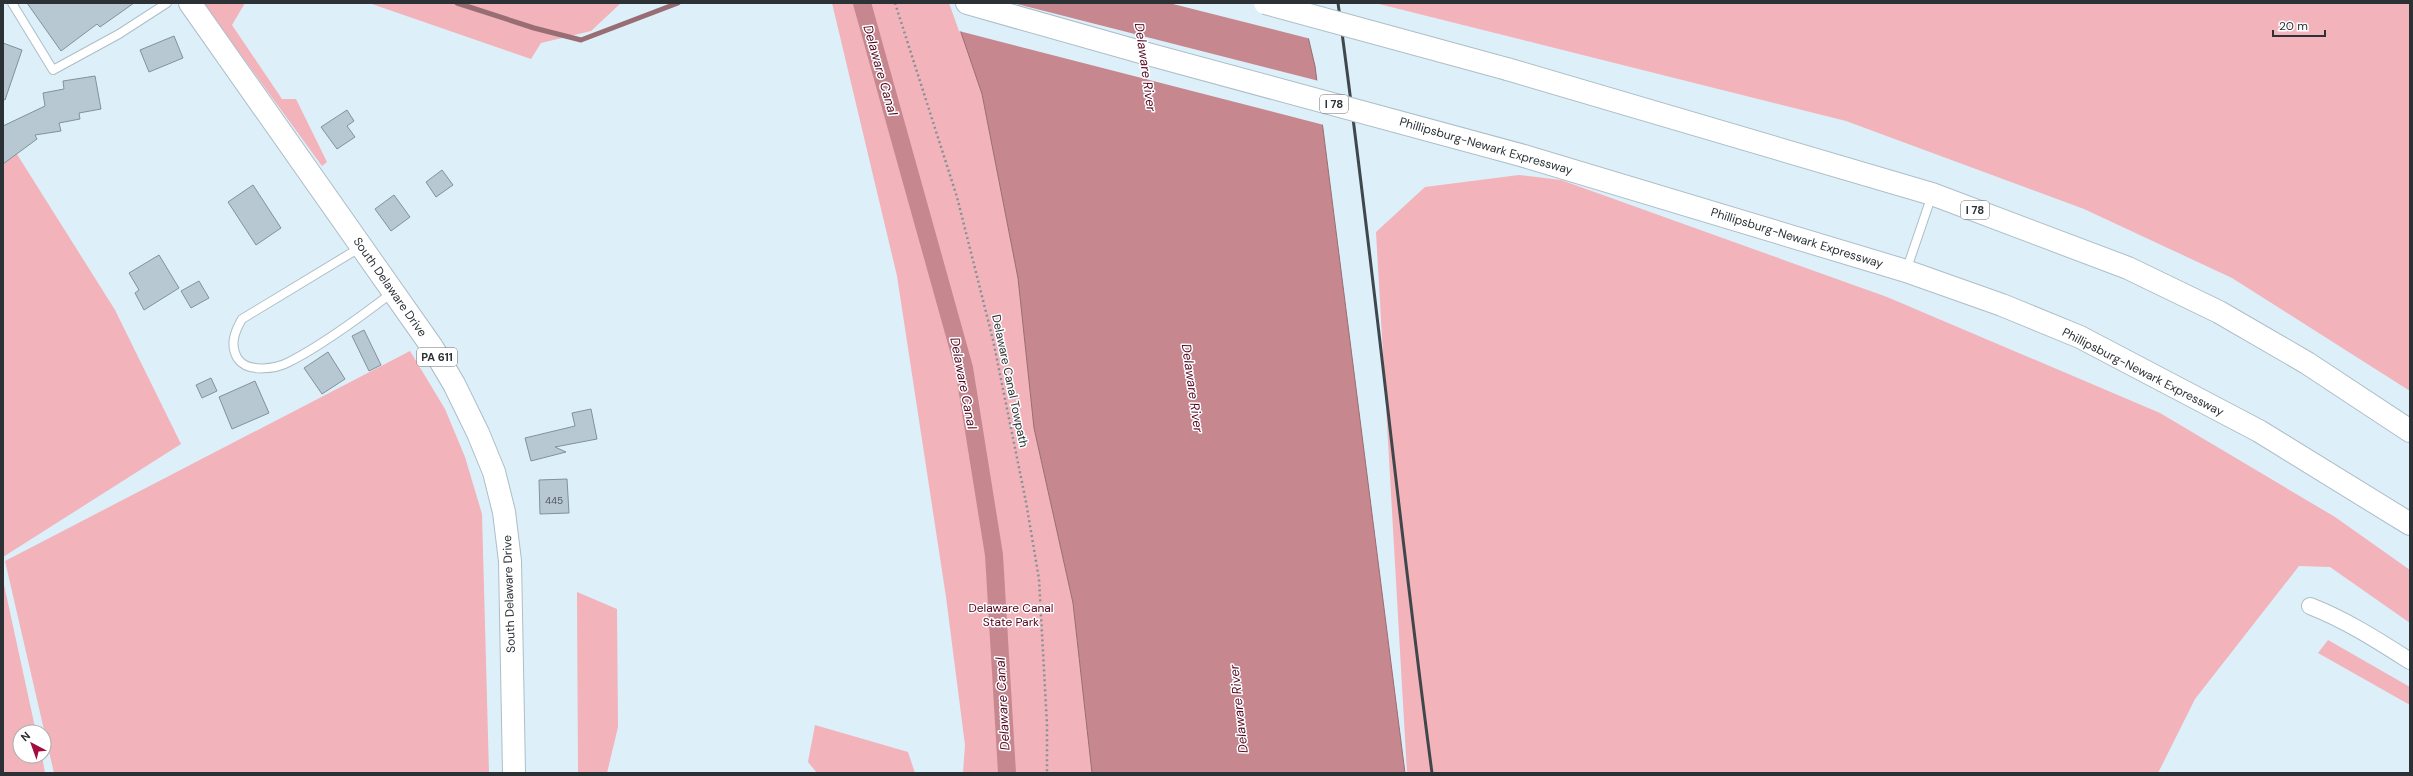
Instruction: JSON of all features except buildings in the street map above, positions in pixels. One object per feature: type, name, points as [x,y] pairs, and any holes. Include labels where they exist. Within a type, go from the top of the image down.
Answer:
[{"type":"highway","name":"South Delaware Drive","points":[[190,3],[432,347],[466,407],[487,454],[501,498],[510,561],[514,773]]},
{"type":"highway","name":"Phillipsburg-Newark Expressway","points":[[967,3],[1144,53],[1524,156],[1906,271],[2002,305],[2080,338],[2259,431],[2410,524]]},
{"type":"highway","name":"I 78","points":[[1264,3],[1507,69],[1932,194],[2128,268],[2219,312],[2307,363],[2410,431]]},
{"type":"street","points":[[2310,606],[2335,616],[2362,630],[2410,661]]},
{"type":"lane","points":[[12,3],[53,70],[119,34],[167,3]]},
{"type":"lane","points":[[1906,271],[1932,194]]},
{"type":"lane","points":[[362,246],[242,318],[235,332],[234,348],[239,360],[252,368],[270,368],[288,363],[368,312],[394,291]]},
{"type":"path","name":"Delaware Canal Towpath","points":[[895,3],[956,197],[993,340],[1025,494],[1039,579],[1047,725],[1047,773]]},
{"type":"green space","points":[[203,3],[245,3],[232,25],[282,99],[296,99],[327,162],[322,166]]},
{"type":"green space","points":[[369,3],[621,3],[591,31],[541,43],[531,59]]},
{"type":"green space","name":"Delaware Canal State Park","points":[[832,3],[951,3],[982,94],[1018,278],[1034,428],[1073,603],[1092,773],[963,773],[965,745],[946,597],[897,276]]},
{"type":"green space","points":[[1375,3],[2410,3],[2410,391],[2232,278],[2084,209],[1846,121]]},
{"type":"green space","points":[[3,132],[115,310],[181,444],[3,557]]},
{"type":"green space","points":[[1519,175],[1561,180],[1887,297],[2160,413],[2335,517],[2410,570],[2410,623],[2330,567],[2299,566],[2195,699],[2158,773],[1407,773],[1376,232],[1425,187]]},
{"type":"green space","points":[[410,351],[445,409],[465,457],[482,514],[489,773],[54,773],[52,764],[52,724],[43,724],[5,561]]},
{"type":"green space","points":[[3,580],[34,724],[12,724],[12,764],[43,764],[45,773],[3,773]]},
{"type":"green space","points":[[577,592],[617,609],[618,727],[607,773],[578,773]]},
{"type":"green space","points":[[2328,640],[2410,687],[2410,705],[2318,653]]},
{"type":"green space","points":[[815,725],[908,752],[915,773],[817,773],[808,762]]},
{"type":"water","name":"Delaware River","points":[[951,3],[1300,3],[1315,66],[1405,773],[1092,773],[1073,603],[1034,428],[1018,278],[982,94]]},
{"type":"pier","points":[[949,3],[1013,3],[1319,81],[1324,125],[959,31]]},
{"type":"pier","points":[[1169,3],[1302,3],[1311,39]]},
{"type":"waterway","points":[[457,3],[534,28],[581,40],[678,3]]},
{"type":"waterway","name":"Delaware Canal","points":[[862,3],[964,368],[994,555],[1007,773]]},
{"type":"railway","points":[[1338,3],[1363,195],[1432,773]]}]
